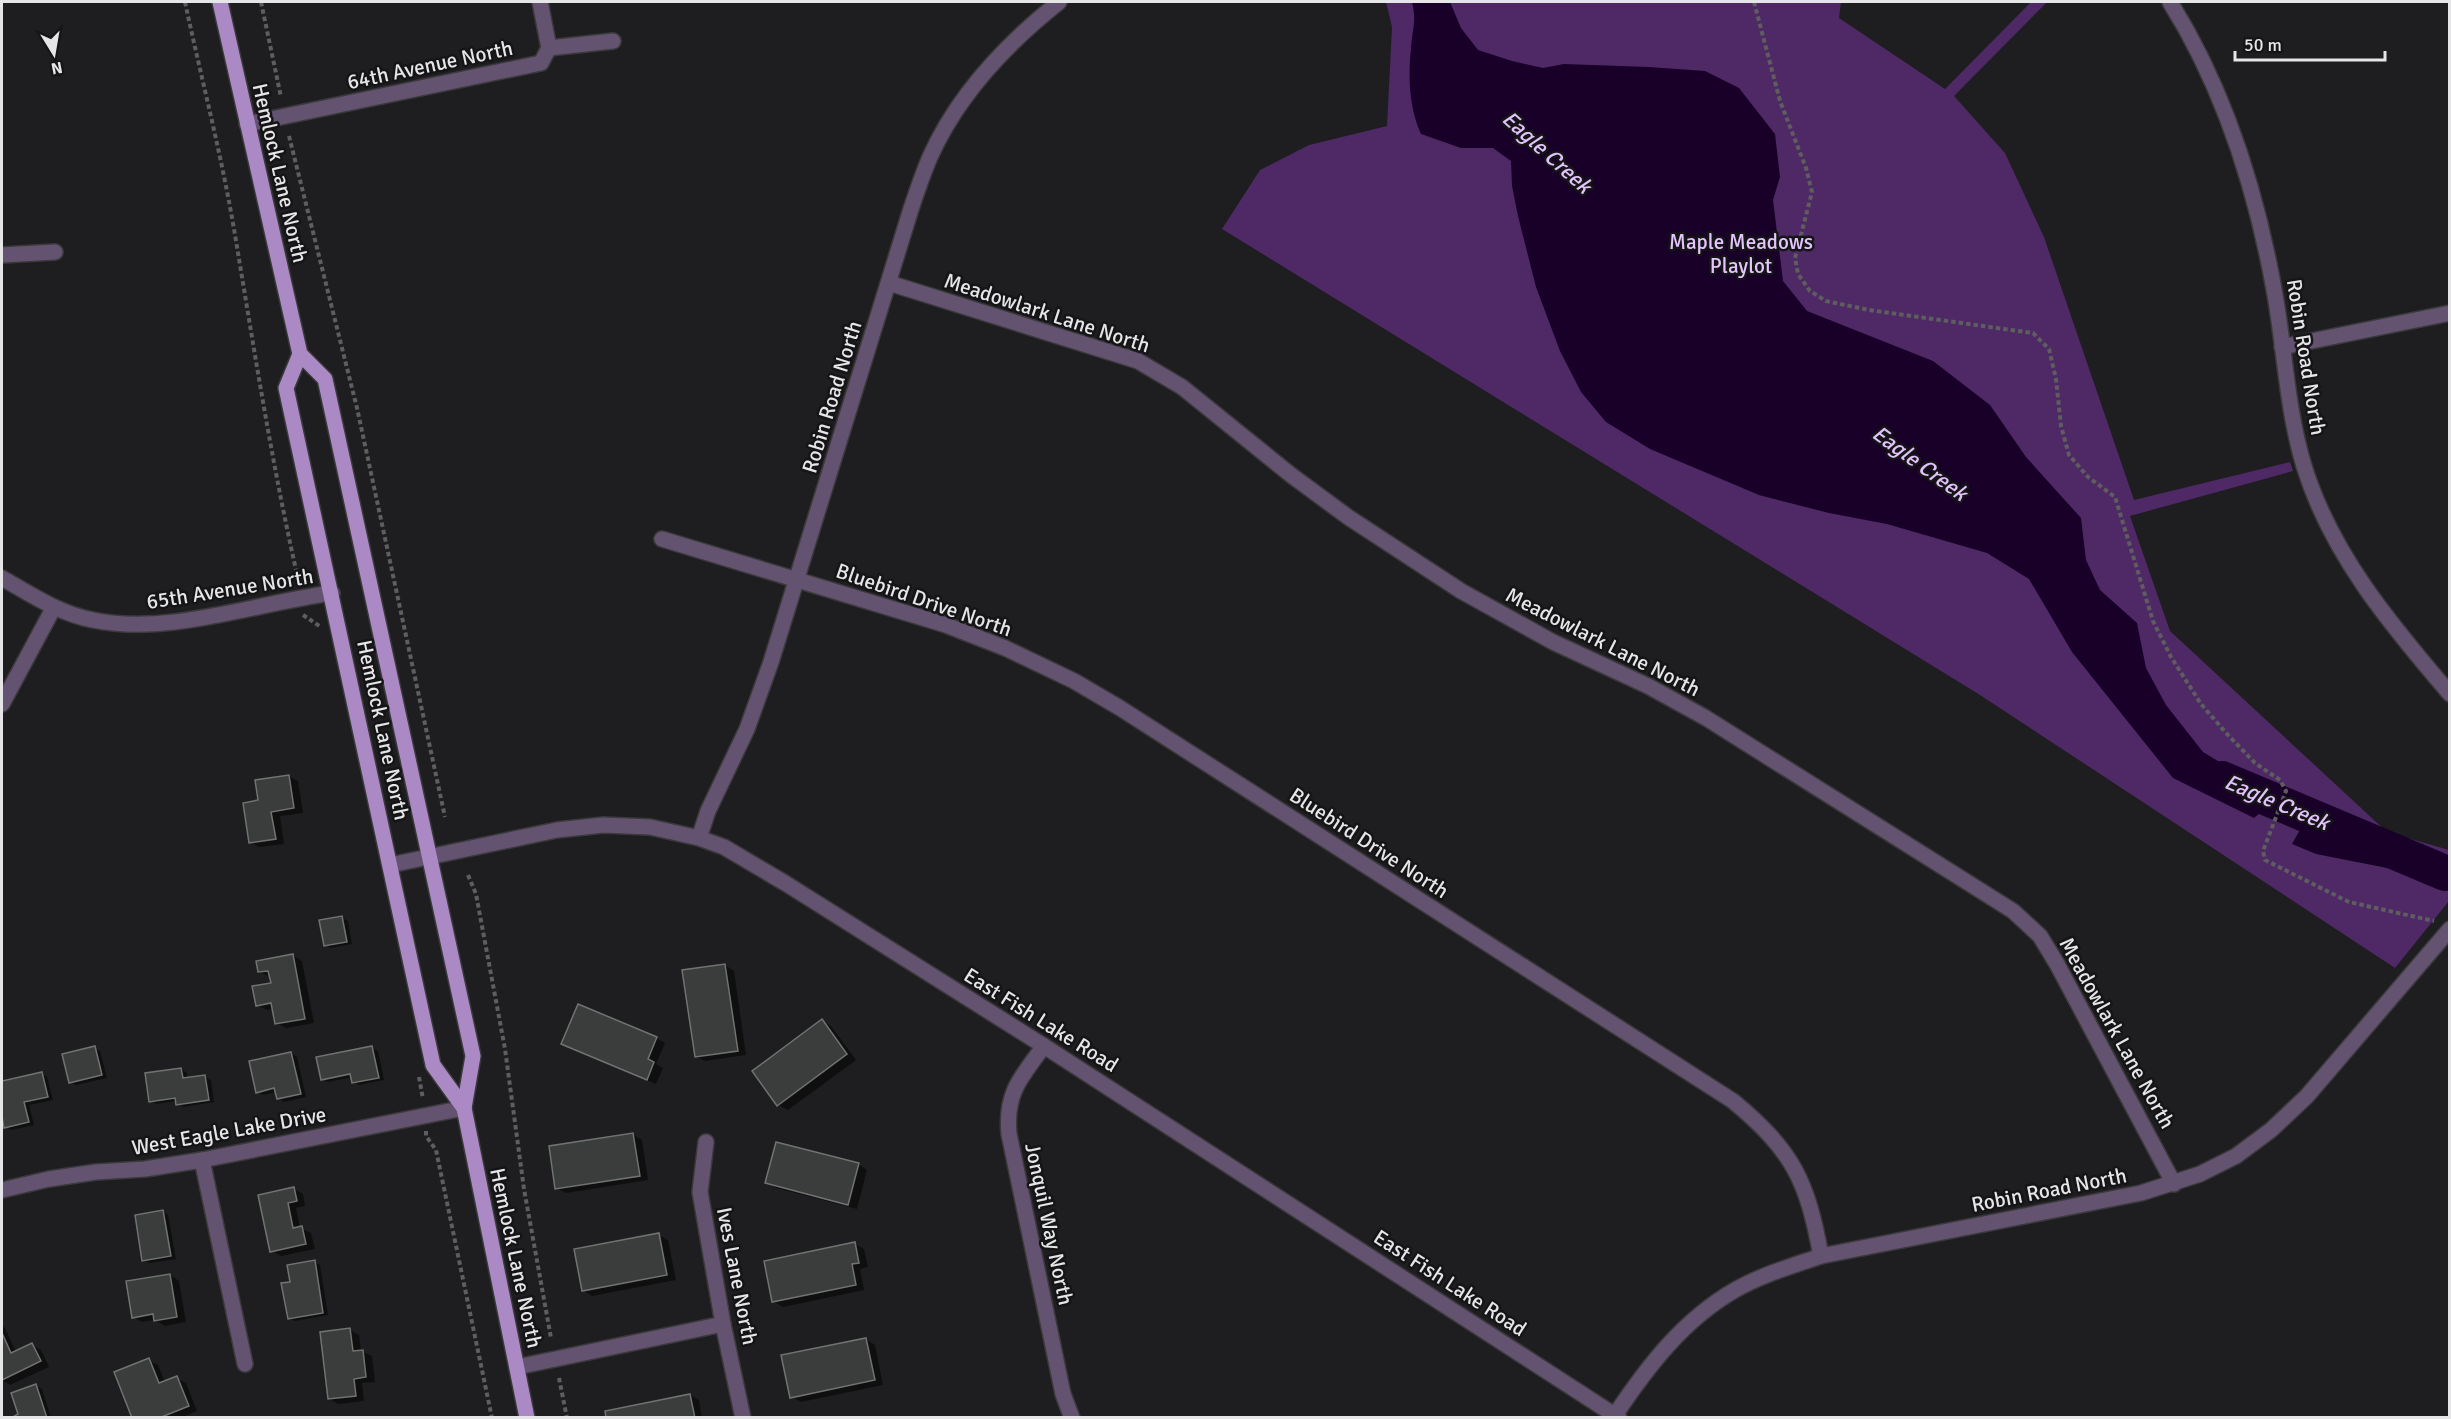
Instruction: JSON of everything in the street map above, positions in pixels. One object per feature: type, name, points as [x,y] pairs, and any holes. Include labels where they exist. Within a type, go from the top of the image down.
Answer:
[{"type":"main road","name":"Hemlock Lane North","points":[[220,2],[300,354],[325,379],[431,857],[473,1056],[464,1108],[528,1418]]},
{"type":"main road","name":"Hemlock Lane North","points":[[300,354],[286,388],[433,1065],[464,1108]]},
{"type":"street","points":[[540,2],[549,48],[613,41]]},
{"type":"street","name":"Robin Road North","points":[[699,838],[708,811],[747,729],[798,580],[911,209],[931,156],[958,106],[991,64],[1029,25],[1059,2]]},
{"type":"street","name":"Robin Road North","points":[[2170,2],[2196,45],[2237,144],[2264,240],[2294,423],[2304,466],[2328,526],[2359,582],[2398,634],[2450,694]]},
{"type":"street","name":"64th Avenue North","points":[[247,124],[541,63],[549,48]]},
{"type":"street","points":[[2,255],[55,252]]},
{"type":"street","name":"Meadowlark Lane North","points":[[889,283],[1138,362],[1182,387],[1291,475],[1348,517],[1461,591],[1553,642],[1648,686],[1706,717],[2013,911],[2040,936],[2057,964],[2174,1184]]},
{"type":"street","points":[[2282,347],[2450,313]]},
{"type":"street","name":"Bluebird Drive North","points":[[662,539],[946,625],[1005,648],[1074,681],[1120,708],[1733,1101],[1776,1140],[1797,1172],[1815,1226],[1821,1257]]},
{"type":"street","name":"65th Avenue North","points":[[2,578],[54,607],[91,620],[131,626],[175,622],[332,593]]},
{"type":"street","points":[[2,704],[54,607]]},
{"type":"street","name":"East Fish Lake Road","points":[[390,865],[557,830],[603,825],[650,827],[699,838],[724,847],[1044,1046],[1617,1416]]},
{"type":"street","name":"Robin Road North","points":[[1617,1416],[1641,1377],[1695,1317],[1736,1290],[1777,1272],[1821,1257],[2141,1193],[2200,1174],[2235,1156],[2271,1130],[2307,1096],[2445,926]]},
{"type":"street","name":"Jonquil Way North","points":[[1044,1046],[1016,1085],[1010,1100],[1008,1118],[1063,1394],[1072,1418]]},
{"type":"street","name":"West Eagle Lake Drive","points":[[2,1190],[72,1175],[146,1169],[202,1160],[464,1108]]},
{"type":"street","name":"Ives Lane North","points":[[706,1142],[699,1192],[743,1418]]},
{"type":"street","points":[[202,1160],[245,1364]]},
{"type":"street","points":[[517,1367],[723,1324]]},
{"type":"path","points":[[261,2],[281,97]]},
{"type":"path","points":[[1754,2],[1779,101],[1806,168],[1812,192],[1795,258],[1798,274],[1810,291],[1826,301],[1869,310],[2033,333],[2049,349],[2061,426],[2069,455],[2088,477],[2115,497],[2153,621],[2171,657],[2201,704],[2255,763],[2280,780],[2286,791],[2264,851],[2265,860],[2349,902],[2445,926]]},
{"type":"path","points":[[289,136],[357,408],[445,818]]},
{"type":"path","points":[[468,875],[476,894],[505,1049],[524,1189],[551,1338]]},
{"type":"path","points":[[559,1378],[567,1418]]},
{"type":"green space","name":"Maple Meadows Playlot","points":[[1386,2],[1841,2],[1839,18],[1945,89],[2031,2],[2047,2],[1954,96],[2005,153],[2044,237],[2134,500],[2290,462],[2293,471],[2130,516],[2170,631],[2387,832],[2449,850],[2449,901],[2395,968],[1980,695],[1222,229],[1260,170],[1309,145],[1387,126],[1392,27]]},
{"type":"water","points":[[1412,2],[1450,2],[1461,28],[1478,50],[1512,61],[1543,68],[1564,64],[1705,71],[1739,88],[1775,134],[1780,177],[1773,200],[1783,281],[1807,311],[1933,361],[1990,405],[2026,457],[2081,518],[2086,560],[2100,590],[2137,623],[2146,668],[2166,705],[2203,752],[2268,791],[2261,812],[2254,818],[2173,778],[2072,652],[2029,579],[1987,553],[1887,524],[1829,513],[1759,495],[1650,449],[1606,422],[1581,392],[1560,351],[1536,287],[1512,186],[1511,161],[1493,148],[1461,148],[1421,134],[1410,92],[1414,21]]},
{"type":"water","points":[[2312,808],[2364,824],[2397,848],[2446,863],[2445,873],[2438,878],[2316,854],[2292,844]]},
{"type":"building","points":[[289,775],[294,808],[271,812],[276,839],[249,843],[243,803],[258,800],[255,780]]},
{"type":"building","points":[[342,916],[347,942],[324,946],[319,920]]},
{"type":"building","points":[[293,954],[305,1019],[275,1024],[271,1003],[256,1006],[252,986],[271,983],[268,971],[258,972],[256,961]]},
{"type":"building","points":[[725,964],[738,1051],[695,1057],[682,970]]},
{"type":"building","points":[[578,1004],[657,1037],[648,1059],[654,1062],[647,1080],[561,1044]]},
{"type":"building","points":[[822,1019],[847,1054],[777,1106],[752,1071]]},
{"type":"building","points":[[95,1046],[102,1075],[69,1083],[62,1054]]},
{"type":"building","points":[[372,1046],[379,1078],[352,1083],[350,1074],[321,1080],[316,1057]]},
{"type":"building","points":[[291,1052],[301,1094],[277,1099],[274,1088],[256,1093],[249,1061]]},
{"type":"building","points":[[181,1068],[183,1078],[205,1075],[209,1100],[176,1105],[175,1098],[149,1102],[145,1073]]},
{"type":"building","points":[[42,1072],[48,1097],[24,1102],[29,1122],[4,1128],[2,1081]]},
{"type":"building","points":[[633,1133],[640,1176],[555,1189],[549,1146]]},
{"type":"building","points":[[776,1142],[859,1163],[848,1205],[765,1183]]},
{"type":"building","points":[[294,1187],[297,1201],[288,1203],[293,1228],[302,1226],[306,1244],[270,1252],[258,1195]]},
{"type":"building","points":[[163,1210],[171,1256],[142,1261],[135,1215]]},
{"type":"building","points":[[659,1233],[667,1275],[582,1291],[574,1249]]},
{"type":"building","points":[[855,1242],[859,1263],[852,1264],[856,1285],[772,1302],[764,1261]]},
{"type":"building","points":[[315,1260],[323,1313],[288,1319],[281,1283],[290,1282],[287,1265]]},
{"type":"building","points":[[170,1274],[177,1317],[154,1321],[153,1314],[132,1318],[126,1281]]},
{"type":"building","points":[[350,1328],[353,1351],[363,1350],[366,1377],[354,1379],[356,1396],[328,1399],[320,1332]]},
{"type":"building","points":[[2,1333],[11,1353],[32,1343],[41,1361],[2,1380]]},
{"type":"building","points":[[866,1338],[875,1380],[790,1398],[781,1355]]},
{"type":"building","points":[[149,1358],[159,1383],[177,1376],[189,1406],[159,1418],[132,1418],[114,1372]]},
{"type":"building","points":[[36,1384],[47,1418],[11,1418],[18,1414],[11,1393]]},
{"type":"building","points":[[690,1394],[695,1418],[606,1418],[605,1411]]},
{"type":"waterway","name":"Eagle Creek","points":[[2222,779],[2445,873]]}]
